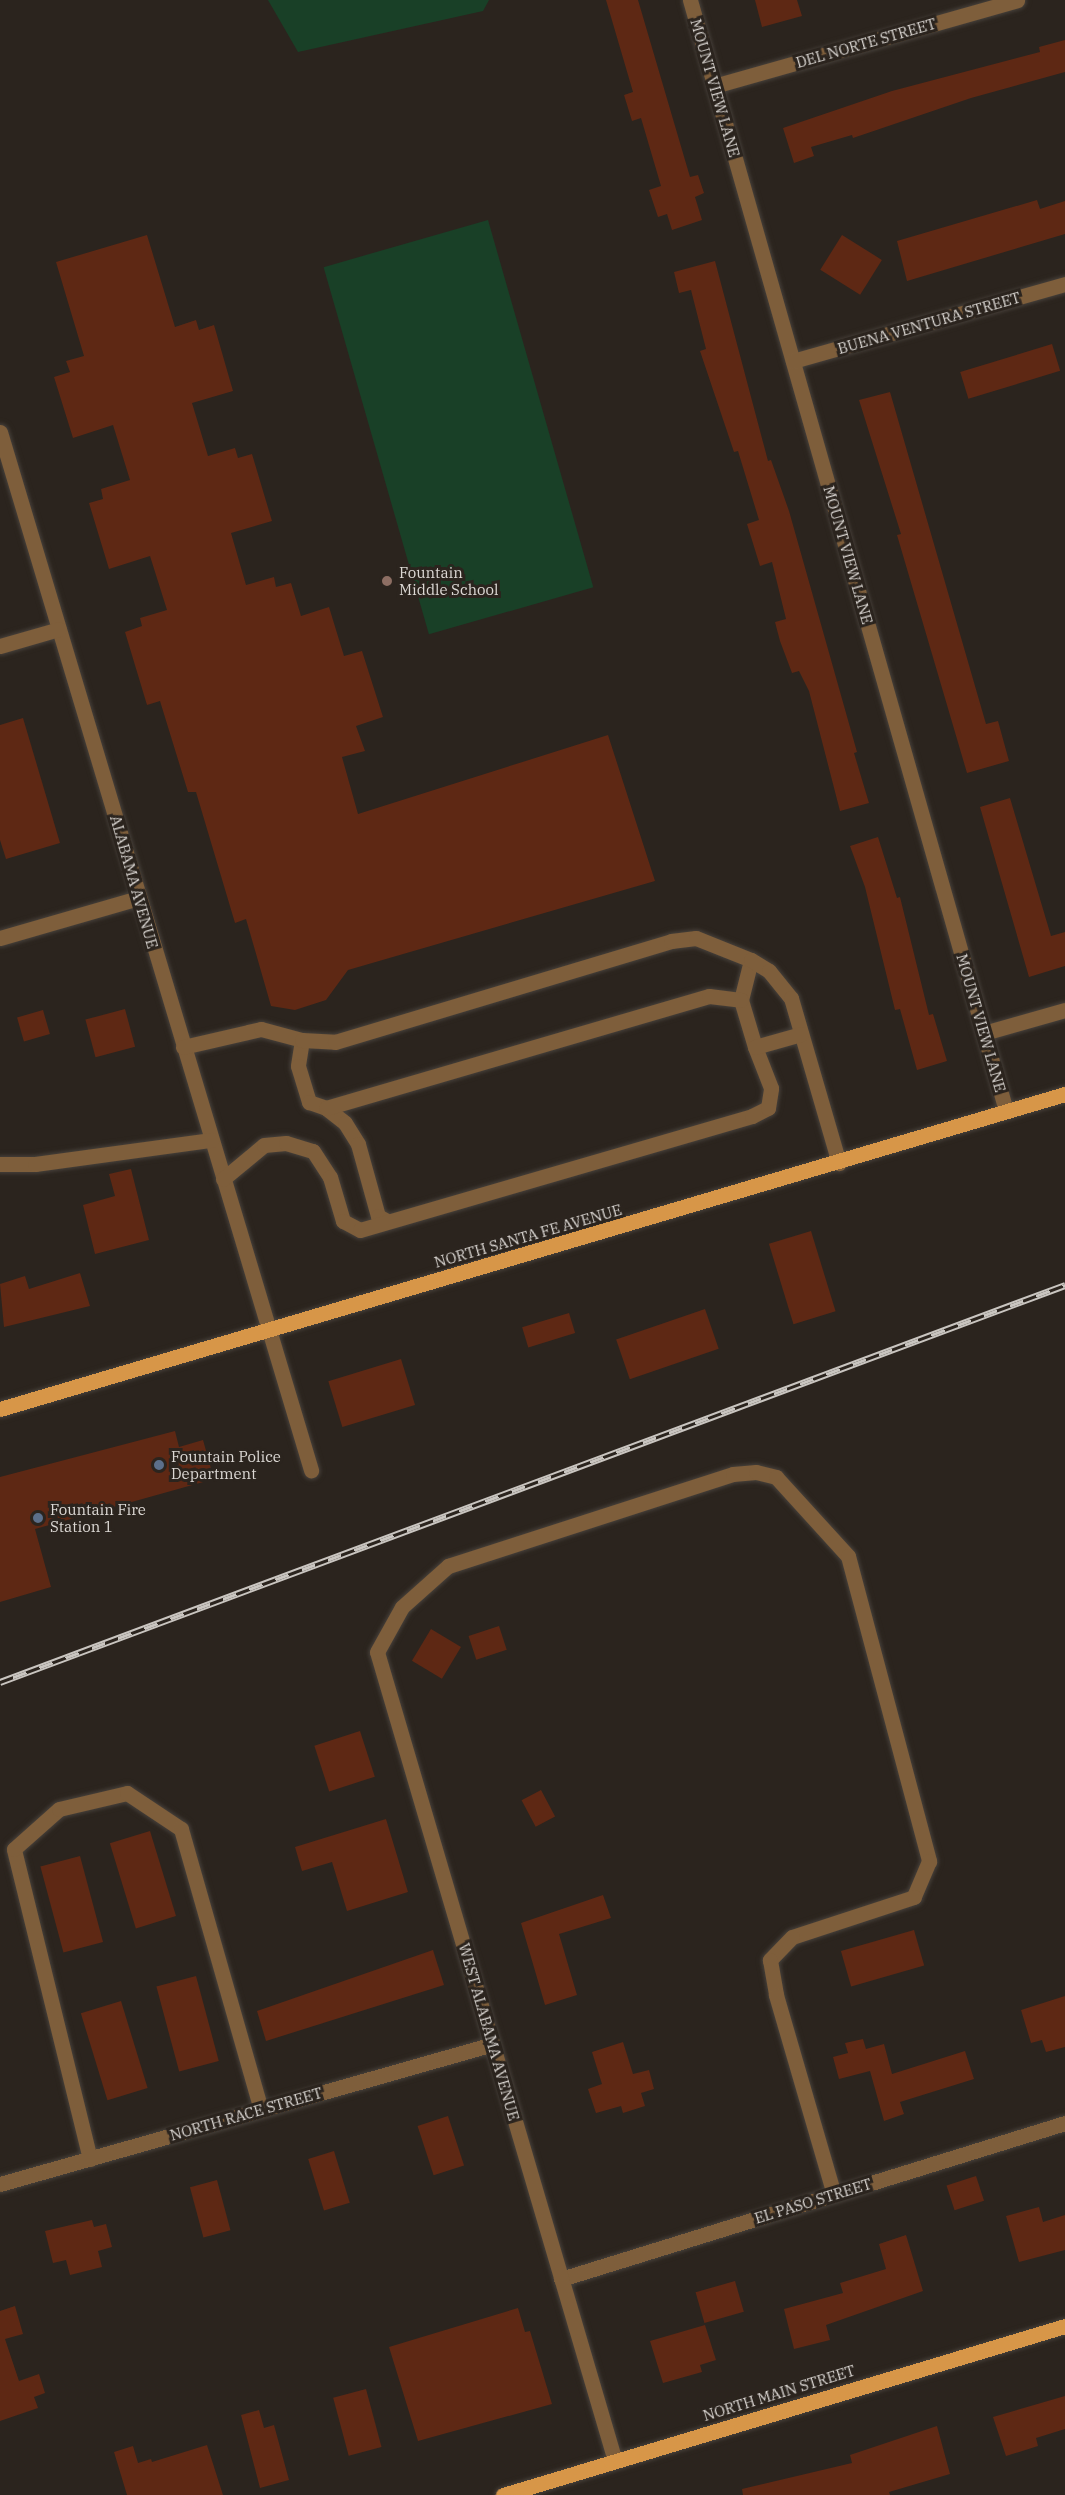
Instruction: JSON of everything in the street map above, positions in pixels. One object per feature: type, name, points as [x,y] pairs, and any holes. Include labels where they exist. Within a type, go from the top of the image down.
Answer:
[{"type":"main road","name":"NORTH SANTA FE AVENUE","points":[[0,1409],[840,1163],[1065,1094]]},
{"type":"main road","name":"NORTH MAIN STREET","points":[[503,2495],[1065,2326]]},
{"type":"street","name":"MOUNT VIEW LANE","points":[[690,0],[1006,1111]]},
{"type":"street","name":"DEL NORTE STREET","points":[[714,86],[1017,0]]},
{"type":"street","name":"BUENA VENTURA STREET","points":[[793,362],[1065,284]]},
{"type":"street","name":"ALABAMA AVENUE","points":[[2,442],[311,1470]]},
{"type":"street","points":[[0,646],[59,629]]},
{"type":"street","points":[[0,938],[139,898]]},
{"type":"street","points":[[183,1047],[261,1029],[302,1040],[335,1042],[671,941],[696,938],[751,960],[769,972],[791,998],[840,1163]]},
{"type":"street","points":[[223,1179],[264,1146],[286,1143],[313,1151],[330,1177],[343,1221],[360,1230],[752,1116],[768,1108],[771,1088],[755,1047],[741,1000],[751,960]]},
{"type":"street","points":[[326,1107],[709,996],[741,1000]]},
{"type":"street","points":[[984,1032],[1065,1010]]},
{"type":"street","points":[[755,1047],[801,1034]]},
{"type":"street","points":[[302,1040],[297,1066],[309,1102],[326,1107],[345,1123],[358,1144],[378,1216],[387,1221]]},
{"type":"street","points":[[0,1164],[35,1164],[211,1140]]},
{"type":"street","name":"WEST ALABAMA AVENUE","points":[[615,2462],[377,1652],[402,1607],[448,1566],[733,1474],[756,1472],[776,1477],[848,1556],[929,1861],[914,1897],[792,1937],[770,1960],[776,1995],[834,2194]]},
{"type":"street","points":[[90,2159],[14,1849],[59,1809],[127,1793],[181,1829],[261,2110]]},
{"type":"street","name":"NORTH RACE STREET","points":[[0,2184],[493,2043]]},
{"type":"street","name":"EL PASO STREET","points":[[561,2279],[1065,2123]]},
{"type":"green space","points":[[268,0],[489,0],[483,11],[298,52]]},
{"type":"green space","points":[[488,220],[593,587],[429,634],[324,267]]},
{"type":"building","points":[[606,0],[638,0],[690,177],[698,175],[704,193],[695,197],[702,220],[672,230],[667,214],[658,217],[649,190],[661,186],[641,118],[632,121],[624,95],[633,92]]},
{"type":"building","points":[[755,0],[797,0],[802,16],[762,27]]},
{"type":"building","points":[[1065,40],[1065,72],[971,98],[853,138],[852,135],[811,147],[814,156],[794,163],[783,128],[892,91],[1040,52],[1039,47]]},
{"type":"building","points":[[1037,200],[1040,209],[1065,201],[1065,234],[907,281],[897,241]]},
{"type":"building","points":[[147,235],[175,327],[196,320],[199,330],[214,325],[233,391],[192,403],[208,456],[235,448],[238,458],[252,454],[272,521],[231,533],[246,585],[274,577],[276,587],[291,583],[301,616],[329,607],[344,656],[362,651],[383,717],[356,726],[365,751],[342,757],[358,814],[608,735],[655,881],[348,970],[326,1000],[295,1010],[271,1006],[246,919],[235,923],[196,792],[188,792],[160,701],[147,705],[125,632],[142,626],[140,618],[167,610],[150,556],[109,569],[89,503],[103,499],[101,489],[130,480],[113,425],[73,438],[54,377],[70,372],[66,361],[84,356],[56,262]]},
{"type":"building","points":[[842,235],[882,260],[860,295],[820,270]]},
{"type":"building","points":[[715,261],[768,461],[771,460],[789,511],[857,752],[854,753],[869,803],[840,811],[809,691],[799,671],[792,673],[780,641],[775,622],[786,619],[772,562],[760,566],[747,524],[759,520],[738,451],[734,452],[700,351],[706,349],[691,290],[679,293],[674,272]]},
{"type":"building","points":[[1052,344],[1060,371],[968,399],[960,372]]},
{"type":"building","points":[[890,392],[986,724],[998,721],[1009,761],[967,773],[897,535],[901,534],[859,400]]},
{"type":"building","points":[[23,718],[60,843],[6,859],[0,840],[0,725]]},
{"type":"building","points":[[1010,798],[1051,936],[1065,932],[1065,966],[1029,977],[980,807]]},
{"type":"building","points":[[878,837],[897,898],[900,897],[929,1015],[933,1014],[947,1061],[917,1070],[900,1009],[895,1010],[865,887],[850,846]]},
{"type":"building","points":[[125,1009],[135,1047],[95,1057],[85,1020]]},
{"type":"building","points":[[43,1010],[50,1034],[24,1041],[17,1017]]},
{"type":"building","points":[[131,1169],[149,1240],[95,1254],[83,1205],[115,1196],[109,1174]]},
{"type":"building","points":[[811,1231],[836,1311],[793,1324],[769,1244]]},
{"type":"building","points":[[80,1273],[90,1306],[4,1327],[0,1284],[25,1276],[29,1289]]},
{"type":"building","points":[[705,1309],[719,1349],[630,1379],[616,1340]]},
{"type":"building","points":[[569,1313],[575,1333],[528,1347],[522,1327]]},
{"type":"building","points":[[401,1359],[415,1405],[342,1427],[328,1381]]},
{"type":"building","name":"Fountain Fire Station 1","points":[[175,1431],[179,1447],[203,1440],[214,1479],[35,1529],[51,1587],[0,1602],[0,1477]]},
{"type":"building","points":[[499,1626],[507,1650],[476,1660],[469,1636]]},
{"type":"building","points":[[431,1629],[461,1647],[442,1679],[412,1661]]},
{"type":"building","points":[[360,1731],[375,1777],[329,1791],[314,1746]]},
{"type":"building","points":[[541,1790],[555,1816],[536,1827],[522,1800]]},
{"type":"building","points":[[386,1819],[408,1892],[347,1911],[332,1862],[302,1871],[295,1847]]},
{"type":"building","points":[[150,1831],[176,1916],[136,1928],[110,1843]]},
{"type":"building","points":[[80,1856],[103,1942],[63,1953],[40,1867]]},
{"type":"building","points":[[603,1895],[611,1918],[559,1934],[577,1995],[545,2005],[521,1923]]},
{"type":"building","points":[[914,1930],[924,1966],[851,1987],[841,1951]]},
{"type":"building","points":[[433,1950],[444,1985],[266,2041],[257,2011]]},
{"type":"building","points":[[196,1976],[219,2061],[179,2072],[156,1987]]},
{"type":"building","points":[[1065,1996],[1065,2047],[1046,2052],[1042,2040],[1031,2043],[1021,2010]]},
{"type":"building","points":[[121,2001],[148,2088],[107,2100],[81,2013]]},
{"type":"building","points":[[863,2039],[866,2049],[884,2044],[892,2074],[965,2051],[974,2079],[900,2102],[904,2114],[884,2121],[870,2071],[839,2079],[833,2057],[848,2053],[845,2043]]},
{"type":"building","points":[[623,2042],[633,2074],[649,2070],[654,2089],[641,2093],[645,2106],[623,2113],[621,2106],[596,2113],[588,2089],[602,2084],[592,2052]]},
{"type":"building","points":[[448,2116],[464,2165],[434,2175],[418,2126]]},
{"type":"building","points":[[334,2151],[350,2203],[324,2211],[308,2159]]},
{"type":"building","points":[[976,2176],[984,2201],[955,2210],[947,2186]]},
{"type":"building","points":[[217,2180],[230,2230],[203,2237],[190,2187]]},
{"type":"building","points":[[1039,2207],[1043,2222],[1065,2215],[1065,2250],[1019,2262],[1006,2216]]},
{"type":"building","points":[[92,2220],[94,2227],[106,2224],[112,2247],[98,2251],[102,2267],[70,2275],[66,2260],[53,2263],[45,2231]]},
{"type":"building","points":[[906,2235],[923,2291],[826,2325],[830,2340],[794,2349],[784,2309],[843,2293],[840,2283],[886,2269],[879,2244]]},
{"type":"building","points":[[735,2281],[744,2312],[704,2323],[696,2292]]},
{"type":"building","points":[[15,2306],[23,2334],[5,2339],[19,2381],[39,2374],[45,2393],[34,2397],[38,2408],[0,2421],[0,2311]]},
{"type":"building","points":[[518,2308],[525,2332],[530,2331],[552,2404],[418,2441],[389,2347]]},
{"type":"building","points":[[705,2325],[716,2360],[700,2365],[702,2372],[663,2383],[650,2341]]},
{"type":"building","points":[[366,2389],[382,2447],[349,2456],[333,2398]]},
{"type":"building","points":[[1065,2396],[1065,2429],[1036,2438],[1038,2446],[1006,2456],[993,2417]]},
{"type":"building","points":[[259,2410],[264,2428],[274,2425],[289,2480],[260,2488],[241,2415]]},
{"type":"building","points":[[937,2426],[950,2474],[889,2492],[890,2495],[743,2495],[742,2489],[852,2463],[850,2455]]},
{"type":"building","points":[[207,2445],[223,2495],[127,2495],[114,2452],[133,2446],[138,2463],[151,2459],[152,2462]]},
{"type":"railway","points":[[0,1682],[1065,1285]]},
{"type":"place","name":"Fountain Middle School","points":[[387,581]]},
{"type":"place","name":"Fountain Police Department","points":[[159,1465]]},
{"type":"place","name":"Fountain Fire Station 1","points":[[38,1518]]}]
